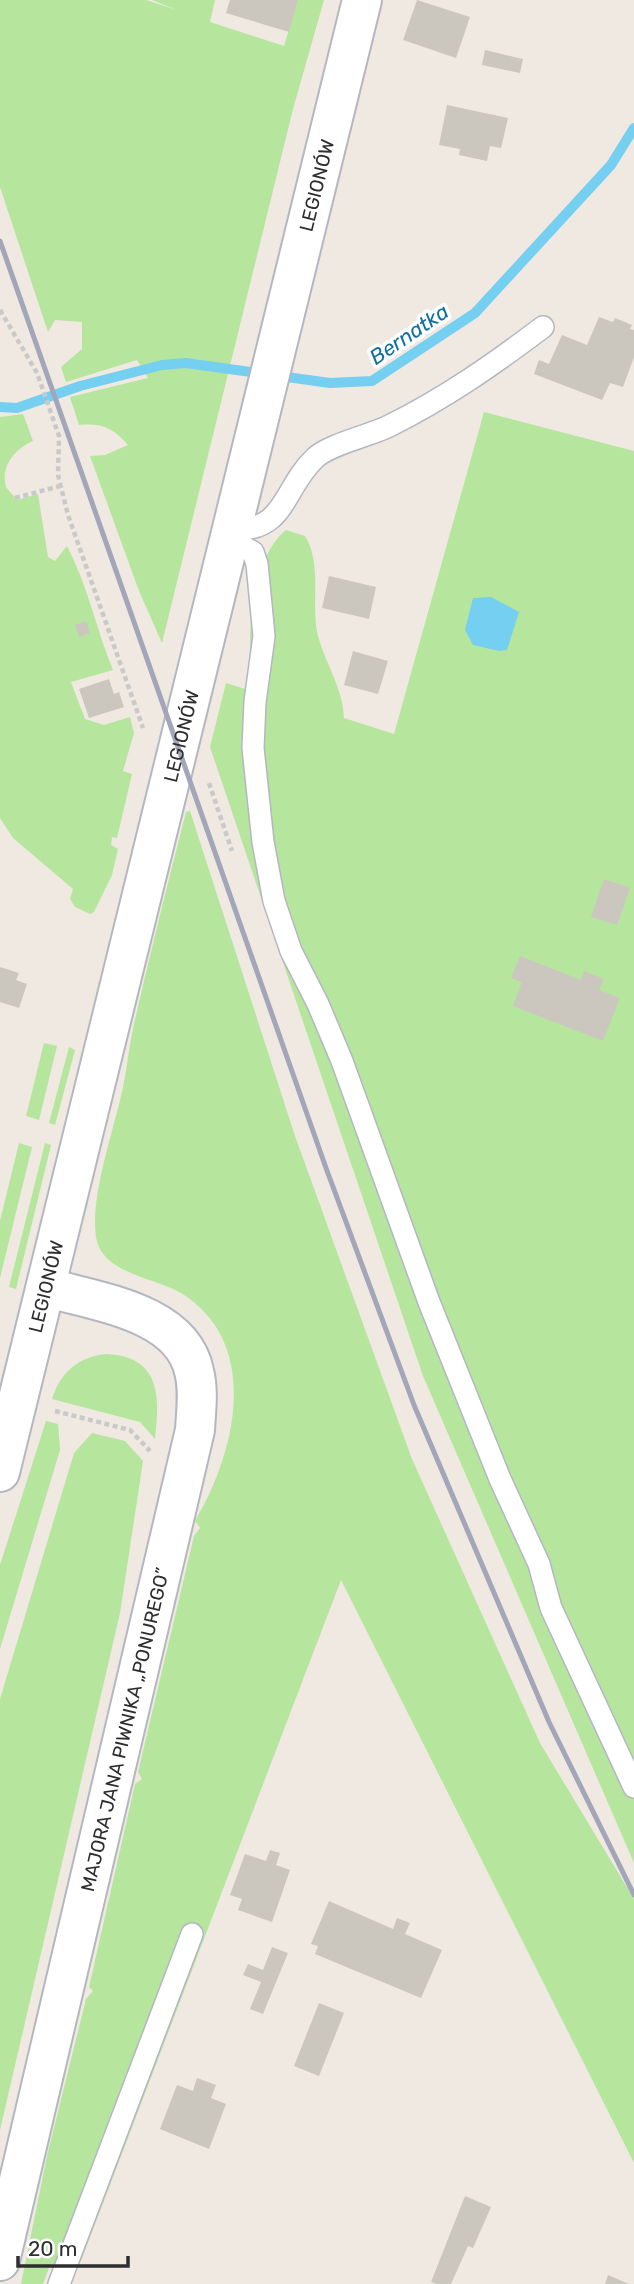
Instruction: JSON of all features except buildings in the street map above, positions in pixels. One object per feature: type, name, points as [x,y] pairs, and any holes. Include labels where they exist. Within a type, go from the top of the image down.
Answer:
[{"type":"street","name":"LEGIONÓW","points":[[0,1472],[362,0]]},
{"type":"street","name":"MAJORA JANA PIWNIKA „PONUREGO”","points":[[1,2258],[195,1430],[194,1368],[178,1339],[166,1328],[145,1317],[46,1287]]},
{"type":"lane","points":[[230,533],[251,530],[273,517],[316,457],[388,427],[449,393],[543,327]]},
{"type":"lane","points":[[230,533],[253,552],[257,564],[264,636],[253,748],[263,842],[274,901],[291,951],[318,1003],[347,1074],[429,1302],[500,1479],[539,1564],[551,1608],[634,1787]]},
{"type":"lane","points":[[59,2284],[192,1934]]},
{"type":"path","points":[[0,310],[37,373],[59,436],[60,486],[140,726],[149,734]]},
{"type":"path","points":[[15,498],[60,486]]},
{"type":"path","points":[[19,1402],[130,1430],[150,1452]]},
{"type":"green space","points":[[0,0],[146,0],[177,10],[152,0],[215,0],[210,22],[284,46],[298,0],[324,0],[293,109],[162,643],[139,591],[90,456],[105,455],[128,445],[107,428],[79,425],[70,397],[148,378],[137,360],[66,382],[61,367],[82,349],[82,322],[55,320],[48,332],[0,187]]},
{"type":"green space","points":[[484,412],[634,451],[634,1863],[423,1376],[210,747],[226,683],[255,692],[250,652],[252,606],[264,562],[273,544],[286,530],[305,536],[314,559],[318,636],[337,687],[344,718],[394,734]]},
{"type":"green space","points":[[23,414],[33,441],[15,453],[7,465],[6,487],[17,500],[38,494],[48,557],[55,561],[67,546],[81,576],[113,670],[71,682],[85,719],[104,725],[130,717],[134,733],[123,771],[132,774],[117,838],[112,837],[111,845],[118,849],[112,875],[94,912],[90,914],[75,907],[70,899],[73,889],[13,838],[0,818],[0,417]]},
{"type":"green space","points":[[190,811],[295,1136],[412,1459],[540,1743],[634,1899],[634,2163],[341,1580],[81,2261],[68,2260],[50,2265],[43,2284],[21,2284],[47,2156],[86,1999],[93,1991],[89,1987],[135,1784],[142,1779],[138,1772],[194,1536],[200,1528],[195,1521],[222,1463],[234,1400],[232,1369],[223,1340],[207,1314],[181,1293],[118,1267],[100,1249],[96,1237],[99,1185],[122,1092],[134,1024],[186,812]]},
{"type":"green space","points":[[44,1043],[57,1046],[39,1120],[26,1116]]},
{"type":"green space","points":[[69,1047],[75,1050],[55,1125],[49,1123]]},
{"type":"green space","points":[[19,1143],[32,1147],[0,1278],[0,1221]]},
{"type":"green space","points":[[45,1143],[51,1145],[16,1289],[9,1287]]},
{"type":"green space","points":[[107,1354],[125,1357],[147,1371],[156,1394],[155,1439],[140,1422],[52,1399],[60,1381],[79,1362]]},
{"type":"green space","points":[[46,1421],[58,1424],[60,1450],[0,1649],[0,1565]]},
{"type":"green space","points":[[92,1433],[125,1441],[143,1461],[120,1613],[0,2130],[0,1699],[74,1453]]},
{"type":"water","points":[[491,597],[519,612],[507,650],[499,651],[473,645],[465,630],[473,598]]},
{"type":"waterway","name":"Bernatka","points":[[0,407],[17,408],[80,386],[162,365],[186,363],[330,383],[372,381],[475,313],[611,165],[634,128]]},
{"type":"railway","points":[[0,241],[326,1168],[414,1405],[549,1722],[634,1895]]}]
